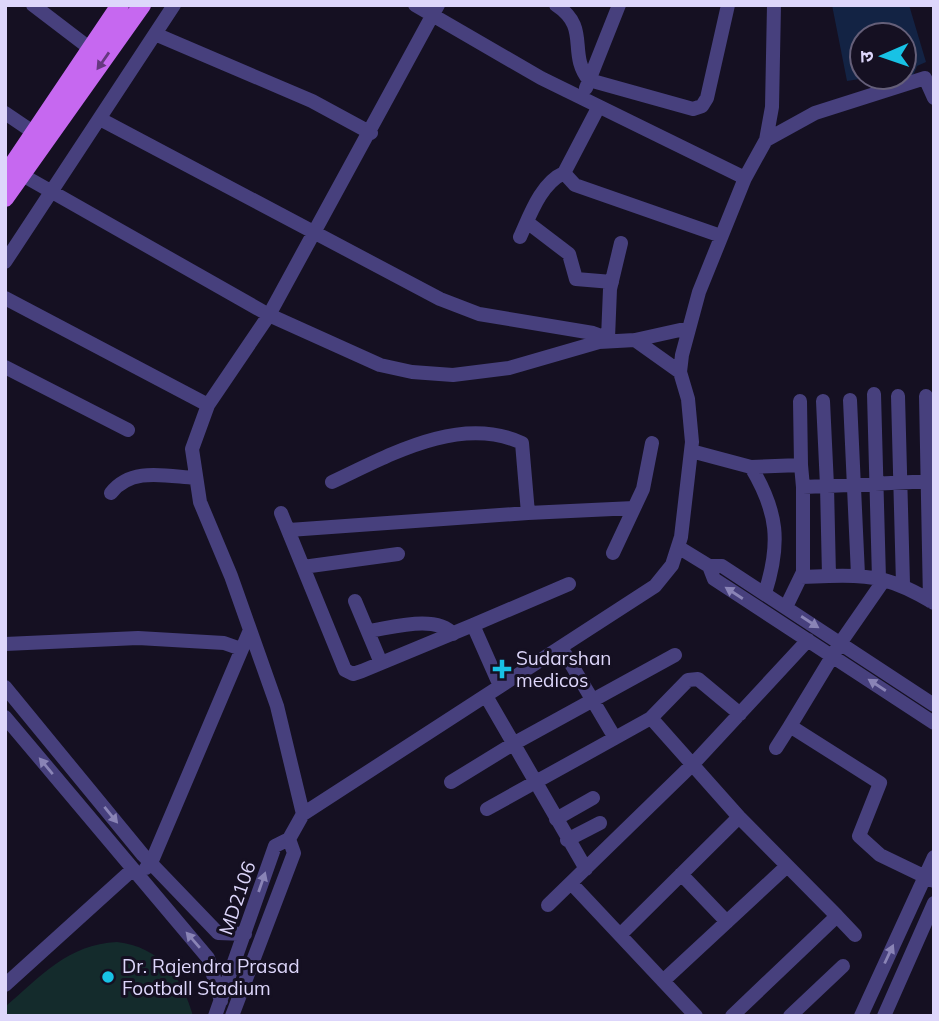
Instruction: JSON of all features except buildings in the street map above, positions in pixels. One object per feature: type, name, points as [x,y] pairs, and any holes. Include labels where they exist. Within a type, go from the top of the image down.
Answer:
[{"type":"main road","points":[[5,176],[36,134],[120,5]]},
{"type":"main road","points":[[5,198],[24,176],[142,5]]},
{"type":"street","points":[[33,5],[92,50]]},
{"type":"street","points":[[5,262],[173,5]]},
{"type":"street","points":[[415,5],[435,11],[598,108],[745,178]]},
{"type":"street","points":[[556,5],[576,23],[581,71],[589,80],[680,108],[702,106],[707,98],[728,5]]},
{"type":"street","points":[[581,99],[618,5]]},
{"type":"street","name":"MD2106","points":[[215,1016],[275,846],[289,839],[303,814],[655,586],[671,565],[678,547],[691,451],[688,399],[680,372],[699,292],[745,178],[766,140],[772,107],[774,5]]},
{"type":"street","points":[[303,814],[277,706],[200,502],[194,478],[192,449],[208,405],[269,315],[371,133],[435,11]]},
{"type":"street","points":[[155,34],[312,102],[371,133]]},
{"type":"street","points":[[766,140],[815,113],[851,99],[925,78],[934,98]]},
{"type":"street","points":[[520,237],[549,183],[564,173],[598,108]]},
{"type":"street","points":[[5,113],[36,134]]},
{"type":"street","points":[[100,119],[440,299],[479,314],[593,333],[611,340]]},
{"type":"street","points":[[564,173],[575,185],[721,236]]},
{"type":"street","points":[[24,176],[51,194],[269,315],[354,355],[412,372],[453,375],[509,368],[599,342],[635,341],[689,328]]},
{"type":"street","points":[[527,222],[569,254],[576,279],[612,282]]},
{"type":"street","points":[[611,340],[612,282],[621,243]]},
{"type":"street","points":[[5,298],[208,405]]},
{"type":"street","points":[[635,341],[680,372]]},
{"type":"street","points":[[5,368],[128,430]]},
{"type":"street","points":[[776,748],[882,580],[874,394]]},
{"type":"street","points":[[898,396],[903,584]]},
{"type":"street","points":[[926,396],[932,602]]},
{"type":"street","points":[[850,400],[858,575]]},
{"type":"street","points":[[786,607],[801,577],[803,487],[800,401]]},
{"type":"street","points":[[823,401],[829,576]]},
{"type":"street","points":[[332,482],[427,441],[452,435],[503,436],[522,443],[528,513]]},
{"type":"street","points":[[613,553],[643,489],[652,443]]},
{"type":"street","points":[[691,451],[751,467],[801,465]]},
{"type":"street","points":[[751,467],[773,512],[776,525],[775,563],[765,593]]},
{"type":"street","points":[[111,493],[120,481],[133,476],[194,478]]},
{"type":"street","points":[[803,487],[930,481]]},
{"type":"street","points":[[289,530],[634,508]]},
{"type":"street","points":[[281,513],[345,670],[353,674],[569,584]]},
{"type":"street","points":[[678,547],[709,566],[722,566],[934,705]]},
{"type":"street","points":[[303,567],[398,554]]},
{"type":"street","points":[[709,566],[714,579],[934,723]]},
{"type":"street","points":[[801,577],[858,575],[903,584],[932,602]]},
{"type":"street","points":[[355,601],[381,663]]},
{"type":"street","points":[[368,631],[430,624],[447,627],[453,634]]},
{"type":"street","points":[[473,625],[500,687]]},
{"type":"street","points":[[5,985],[134,873],[151,863],[250,629]]},
{"type":"street","points":[[5,644],[138,638],[224,643],[241,649]]},
{"type":"street","points":[[548,905],[693,764],[808,640]]},
{"type":"street","points":[[561,647],[615,737]]},
{"type":"street","points":[[451,782],[513,744],[675,655]]},
{"type":"street","points":[[487,808],[651,718],[688,680],[698,679],[740,714]]},
{"type":"street","points":[[5,687],[135,845],[218,933],[245,934]]},
{"type":"street","points":[[486,696],[586,869]]},
{"type":"street","points":[[5,717],[208,958],[221,1001]]},
{"type":"street","points":[[651,718],[739,817],[855,935]]},
{"type":"street","points":[[790,726],[880,783],[859,836],[880,855],[929,879]]},
{"type":"street","points":[[556,819],[593,798]]},
{"type":"street","points":[[620,935],[739,817]]},
{"type":"street","points":[[567,840],[600,823]]},
{"type":"street","name":"MD2106","points":[[232,1016],[294,853],[289,839]]},
{"type":"street","points":[[122,858],[135,845]]},
{"type":"street","points":[[861,1016],[929,879],[934,857]]},
{"type":"street","points":[[663,981],[788,866]]},
{"type":"street","points":[[681,874],[727,922]]},
{"type":"street","points":[[571,883],[696,1016]]},
{"type":"street","points":[[884,1016],[934,903]]},
{"type":"street","points":[[732,1016],[837,916]]},
{"type":"street","points":[[790,1016],[843,966]]},
{"type":"green space","name":"Dr. Rajendra Prasad Football Stadium","points":[[117,942],[145,950],[167,966],[183,989],[193,1016],[5,1016],[5,1007],[56,964],[84,949]]},
{"type":"water","points":[[832,5],[909,5],[914,21],[848,21],[847,81]]},
{"type":"water","points":[[918,35],[926,62],[918,66]]},
{"type":"place","name":"Sudarshan medicos","points":[[502,669]]},
{"type":"place","name":"Dr. Rajendra Prasad Football Stadium","points":[[108,977]]}]
